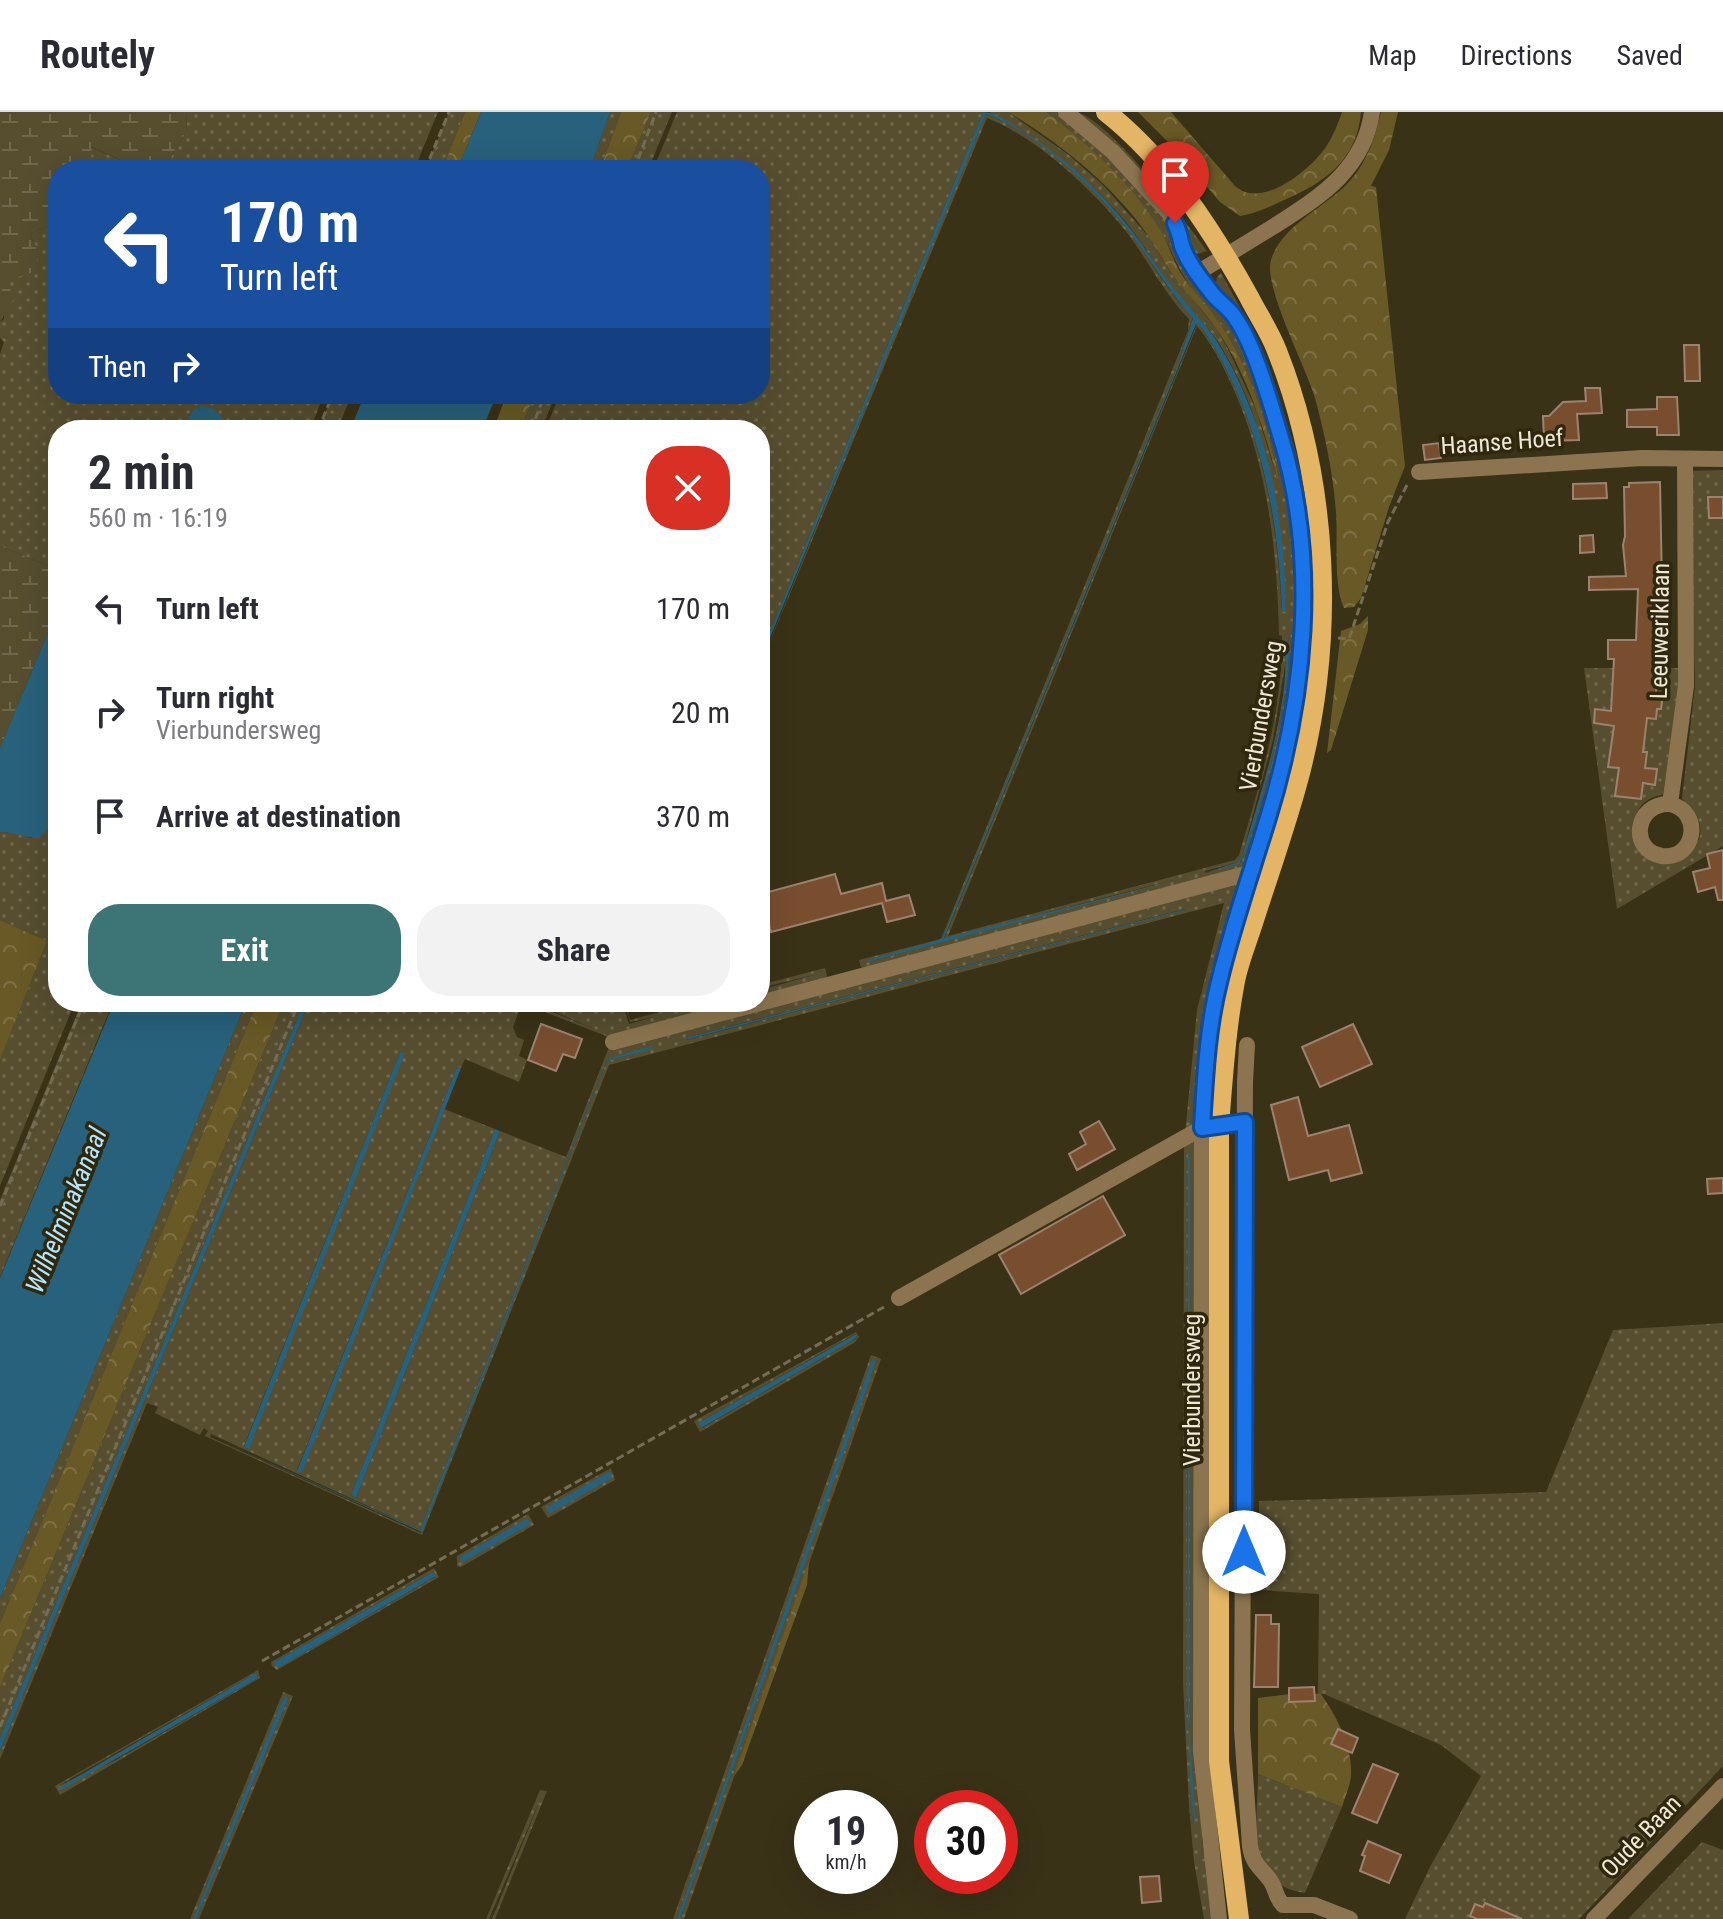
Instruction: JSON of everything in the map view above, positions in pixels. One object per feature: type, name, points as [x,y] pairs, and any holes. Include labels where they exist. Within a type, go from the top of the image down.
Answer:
[{"type":"main road","name":"Vierbundersweg","points":[[1106,112],[1164,167],[1227,256],[1277,350],[1304,437],[1320,546],[1321,638],[1318,675],[1300,773],[1236,979],[1210,1127],[1219,1761],[1239,1919]]},
{"type":"street","name":"Vierbundersweg","points":[[1066,112],[1113,152],[1171,215],[1186,255],[1197,273],[1237,320],[1282,441],[1301,529],[1302,636],[1295,698],[1271,805],[1249,873],[1211,1020],[1201,1751],[1219,1919]]},
{"type":"street","points":[[1197,273],[1336,184],[1360,152],[1372,112]]},
{"type":"street","name":"Leeuweriklaan","points":[[1670,804],[1686,686],[1685,459]]},
{"type":"street","name":"Haanse Hoef","points":[[1419,472],[1539,463],[1723,459]]},
{"type":"street","points":[[770,1000],[1271,866]]},
{"type":"street","points":[[613,1042],[726,1012]]},
{"type":"street","points":[[1247,1045],[1243,1769],[1251,1855],[1272,1883],[1277,1899],[1283,1905],[1321,1906],[1350,1919]]},
{"type":"street","points":[[899,1298],[1210,1127],[1245,1122]]},
{"type":"street","name":"Oude Baan","points":[[1594,1919],[1723,1786]]},
{"type":"path","points":[[429,160],[449,112]]},
{"type":"path","points":[[638,160],[656,112]]},
{"type":"path","name":"Haanse Hoef","points":[[1321,638],[1349,639],[1392,514],[1404,488],[1419,472]]},
{"type":"path","points":[[0,1206],[80,1012]]},
{"type":"path","points":[[0,1727],[295,1012]]},
{"type":"path","points":[[262,1661],[899,1298]]},
{"type":"green space","points":[[0,112],[187,112],[186,132],[169,160],[121,160],[92,147],[91,160],[48,160],[48,226],[30,234],[39,255],[34,272],[4,281],[15,297],[0,322]]},
{"type":"green space","points":[[187,112],[438,112],[418,160],[169,160],[186,132]]},
{"type":"green space","points":[[449,112],[465,112],[446,160],[429,160]]},
{"type":"green space","points":[[465,112],[481,112],[461,160],[446,160]]},
{"type":"green space","points":[[610,112],[621,112],[604,160],[593,160]]},
{"type":"green space","points":[[621,112],[651,112],[631,160],[604,160]]},
{"type":"green space","points":[[651,112],[672,112],[652,160],[631,160]]},
{"type":"green space","points":[[677,112],[983,112],[770,632],[770,420],[549,420],[556,404],[770,404],[770,160],[657,160]]},
{"type":"green space","points":[[989,112],[1008,112],[1069,155],[1104,186],[1149,237],[1171,273],[1217,329],[1229,351],[1257,412],[1277,478],[1275,459],[1262,417],[1226,334],[1189,285],[1161,231],[1137,198],[1094,153],[1047,112],[1058,112],[1084,133],[1168,220],[1229,317],[1269,410],[1295,532],[1298,606],[1287,717],[1246,872],[869,972],[861,967],[859,960],[941,939],[1188,331],[1189,319],[1128,234],[1099,201],[1045,152],[987,118],[770,642],[986,114],[1026,135],[1083,181],[1130,232],[1193,317],[1178,364],[942,940],[868,962],[1181,878],[944,939],[1197,324],[1222,361],[1238,395],[1262,464],[1275,535],[1282,611],[1286,611],[1281,543],[1262,442],[1252,410],[1222,348],[1168,282],[1132,229],[1096,190],[1045,147],[1008,123]],"holes":[[[1197,326],[1213,349],[1246,419],[1263,479],[1273,541],[1279,635],[1282,636],[1274,719],[1239,855],[1235,860],[948,936]],[[1288,641],[1289,653],[1276,734],[1241,862],[1206,873],[1239,862],[1242,856],[1273,739],[1286,659],[1284,642]]]},
{"type":"green space","points":[[1008,112],[1047,112],[1109,167],[1150,214],[1182,275],[1216,318],[1238,355],[1269,437],[1279,478],[1254,402],[1238,366],[1213,324],[1172,274],[1149,237],[1120,201],[1085,167]]},
{"type":"green space","points":[[1074,112],[1087,117],[1124,149],[1207,251],[1198,254],[1191,252],[1183,230]]},
{"type":"green space","points":[[1138,112],[1171,112],[1235,186],[1246,192],[1258,193],[1285,184],[1309,166],[1326,147],[1342,112],[1361,112],[1353,144],[1336,168],[1297,194],[1240,216],[1220,202]]},
{"type":"green space","points":[[1381,112],[1398,112],[1389,150],[1371,186],[1376,187],[1405,466],[1361,598],[1354,607],[1344,608],[1338,587],[1336,512],[1325,440],[1315,398],[1279,307],[1270,272],[1271,260],[1284,237],[1355,175],[1369,150]]},
{"type":"green space","points":[[91,147],[120,160],[90,160]]},
{"type":"green space","points":[[48,226],[48,404],[320,404],[314,420],[214,420],[193,410],[187,420],[48,420],[48,566],[0,546],[0,354],[4,342],[0,338],[0,322],[4,319],[4,281],[39,255],[30,234]]},
{"type":"green space","points":[[1221,273],[1267,362],[1296,453],[1311,544],[1310,631],[1296,476],[1215,288]]},
{"type":"green space","points":[[329,404],[348,404],[341,420],[322,420]]},
{"type":"green space","points":[[503,404],[531,404],[524,420],[497,420]]},
{"type":"green space","points":[[531,404],[552,404],[545,420],[524,420]]},
{"type":"green space","points":[[1723,470],[1723,846],[1617,909],[1584,668],[1679,668],[1679,688],[1663,794],[1641,805],[1635,817],[1634,833],[1635,842],[1682,858],[1696,845],[1700,829],[1695,813],[1682,799],[1695,687],[1689,471]]},
{"type":"green space","points":[[0,546],[48,566],[48,632],[0,748]]},
{"type":"green space","points":[[1368,616],[1368,630],[1331,750],[1327,753],[1341,631],[1360,624]]},
{"type":"green space","points":[[48,827],[48,1012],[71,1012],[0,1186],[0,1060],[47,941],[0,920],[0,832],[19,833],[31,838]]},
{"type":"green space","points":[[1243,881],[1198,1124],[1185,1134],[1197,1010],[1224,903],[609,1065],[422,1535],[205,1436],[208,1431],[204,1428],[200,1435],[155,1413],[158,1407],[147,1403],[0,1759],[0,1751],[305,1012],[519,1012],[513,1027],[517,1037],[524,1040],[519,1056],[527,1060],[519,1082],[465,1059],[461,1068],[457,1067],[297,1470],[302,1472],[444,1109],[495,1129],[351,1495],[356,1498],[500,1131],[566,1157],[609,1047],[743,1012],[770,1012],[770,1005]],"holes":[[[1185,909],[686,1040],[685,1038]],[[652,1049],[607,1061],[421,1533],[210,1437],[211,1434],[420,1530],[607,1059]],[[400,1052],[404,1054],[248,1449],[244,1446]]]},
{"type":"green space","points":[[0,920],[47,941],[0,1060]]},
{"type":"green space","points":[[825,968],[827,976],[822,984],[770,997],[770,987],[818,974],[770,986],[770,982]]},
{"type":"green space","points":[[78,1012],[109,1012],[0,1277],[0,1200]]},
{"type":"green space","points":[[242,1012],[253,1012],[0,1623],[0,1598]]},
{"type":"green space","points":[[253,1012],[280,1012],[0,1688],[0,1623]]},
{"type":"green space","points":[[280,1012],[300,1012],[0,1738],[0,1688]]},
{"type":"green space","points":[[545,1012],[553,1012],[604,1033],[555,1012],[625,1012],[629,1024],[654,1017],[630,1022],[627,1012],[630,1020],[660,1012],[715,1012],[607,1040],[606,1036]]},
{"type":"green space","points":[[1198,1142],[1202,1841],[1215,1919],[1204,1919],[1194,1862],[1183,1683],[1184,1145]],"holes":[[[1188,1153],[1189,1719],[1194,1830],[1187,1695]]]},
{"type":"green space","points":[[1723,1323],[1723,1766],[1579,1919],[1405,1919],[1481,1776],[1441,1745],[1318,1694],[1319,1594],[1259,1590],[1259,1501],[1546,1492],[1613,1330]]},
{"type":"green space","points":[[856,1332],[859,1337],[854,1343],[700,1432],[694,1421]],"holes":[[[855,1334],[857,1338],[702,1428],[698,1423]]]},
{"type":"green space","points":[[871,1355],[881,1359],[684,1919],[680,1919],[876,1361],[872,1360],[677,1919],[673,1919]]},
{"type":"green space","points":[[611,1468],[615,1480],[548,1518],[541,1507]]},
{"type":"green space","points":[[528,1514],[534,1525],[461,1567],[457,1566],[457,1556]]},
{"type":"green space","points":[[809,1561],[807,1585],[742,1765],[734,1776]]},
{"type":"green space","points":[[434,1568],[439,1577],[277,1670],[271,1662]],"holes":[[[433,1572],[435,1577],[280,1667],[274,1662]]]},
{"type":"green space","points":[[258,1670],[260,1678],[60,1795],[55,1786]],"holes":[[[256,1673],[258,1678],[114,1761],[58,1786]]]},
{"type":"green space","points":[[283,1692],[293,1696],[199,1919],[196,1919],[286,1704],[284,1697],[193,1919],[190,1919]]},
{"type":"green space","points":[[1321,1694],[1343,1733],[1351,1776],[1342,1807],[1258,1774],[1258,1698]]},
{"type":"green space","points":[[1258,1774],[1342,1807],[1305,1893],[1285,1887],[1272,1878],[1263,1864],[1257,1830]]},
{"type":"green space","points":[[540,1790],[547,1791],[495,1919],[492,1919],[543,1793],[489,1919],[486,1919]]},
{"type":"green space","points":[[1702,1842],[1723,1850],[1723,1919],[1628,1919]]},
{"type":"water","points":[[481,112],[610,112],[593,160],[461,160]]},
{"type":"water","points":[[983,112],[993,114],[1036,140],[1092,186],[1129,227],[1221,348],[1249,405],[1270,470],[1282,541],[1286,612],[1282,612],[1276,537],[1262,464],[1238,395],[1222,361],[1202,328],[1196,324],[944,938],[1182,879],[867,960],[942,939],[1178,364],[1193,318],[1102,200],[1065,165],[1005,122],[986,114],[770,638]]},
{"type":"water","points":[[361,404],[493,404],[486,420],[354,420]]},
{"type":"water","points":[[202,406],[210,408],[223,420],[187,420],[193,410]]},
{"type":"water","points":[[48,632],[48,829],[39,838],[0,832],[0,748]]},
{"type":"water","points":[[1284,638],[1289,648],[1285,692],[1272,759],[1246,849],[1239,864],[1205,873],[1238,862],[1242,856],[1266,776],[1279,718],[1286,662]]},
{"type":"water","points":[[1186,910],[685,1040],[685,1038]]},
{"type":"water","name":"Wilhelminakanaal","points":[[110,1012],[242,1012],[0,1598],[0,1278]]},
{"type":"water","points":[[300,1012],[305,1012],[0,1751],[0,1738]]},
{"type":"water","points":[[652,1046],[653,1049],[607,1061],[422,1532],[209,1436],[420,1530],[607,1059]]},
{"type":"water","points":[[400,1052],[405,1053],[249,1449],[244,1447]]},
{"type":"water","points":[[457,1067],[461,1068],[302,1473],[297,1471]]},
{"type":"water","points":[[495,1129],[500,1131],[356,1498],[351,1495]]},
{"type":"water","points":[[1188,1153],[1189,1719],[1196,1831],[1191,1798],[1187,1695]]},
{"type":"water","points":[[856,1334],[852,1341],[701,1428],[698,1423]]},
{"type":"water","points":[[872,1359],[876,1361],[867,1387],[680,1919],[677,1919]]},
{"type":"water","points":[[610,1471],[612,1478],[549,1514],[546,1508]]},
{"type":"water","points":[[528,1518],[531,1524],[461,1563],[460,1557]]},
{"type":"water","points":[[433,1572],[436,1576],[280,1667],[275,1666],[274,1662]]},
{"type":"water","points":[[256,1673],[258,1678],[61,1790],[58,1788]]},
{"type":"water","points":[[284,1696],[288,1698],[286,1704],[196,1919],[193,1919]]},
{"type":"building","points":[[1684,345],[1699,345],[1700,381],[1685,381]]},
{"type":"building","points":[[1585,388],[1600,388],[1602,413],[1577,414],[1579,440],[1544,441],[1543,416],[1549,416],[1563,402],[1586,401]]},
{"type":"building","points":[[1657,397],[1677,397],[1679,435],[1657,435],[1657,427],[1627,427],[1627,410],[1657,409]]},
{"type":"building","points":[[1439,443],[1441,458],[1425,460],[1423,445]]},
{"type":"building","points":[[1660,482],[1663,640],[1658,640],[1656,694],[1663,694],[1656,719],[1647,718],[1643,752],[1647,752],[1645,768],[1657,769],[1655,785],[1643,783],[1641,799],[1615,796],[1619,768],[1608,767],[1614,726],[1594,723],[1595,709],[1611,711],[1614,659],[1608,659],[1608,640],[1636,640],[1638,589],[1589,590],[1589,577],[1626,576],[1624,487],[1629,487],[1629,483]]},
{"type":"building","points":[[1606,483],[1607,498],[1573,499],[1573,484]]},
{"type":"building","points":[[1708,497],[1723,497],[1723,518],[1709,518]]},
{"type":"building","points":[[1593,535],[1594,552],[1580,553],[1580,536]]},
{"type":"building","points":[[1723,850],[1723,900],[1718,900],[1715,887],[1698,892],[1693,872],[1710,868],[1707,854]]},
{"type":"building","points":[[835,874],[841,894],[882,883],[886,901],[909,895],[915,915],[887,922],[882,903],[771,932],[770,892]]},
{"type":"building","points":[[541,1024],[582,1039],[575,1058],[563,1054],[556,1071],[528,1060]]},
{"type":"building","points":[[1353,1024],[1372,1064],[1320,1087],[1302,1047]]},
{"type":"building","points":[[1298,1097],[1308,1136],[1349,1125],[1362,1173],[1331,1181],[1328,1170],[1289,1180],[1271,1105]]},
{"type":"building","points":[[1099,1121],[1115,1149],[1077,1170],[1069,1154],[1086,1144],[1080,1132]]},
{"type":"building","points":[[1723,1178],[1723,1193],[1708,1194],[1707,1179]]},
{"type":"building","points":[[1103,1196],[1125,1235],[1021,1294],[999,1255]]},
{"type":"building","points":[[1256,1615],[1271,1615],[1271,1624],[1279,1624],[1278,1687],[1254,1687]]},
{"type":"building","points":[[1314,1687],[1315,1701],[1289,1702],[1289,1688]]},
{"type":"building","points":[[1338,1729],[1358,1738],[1352,1753],[1331,1744]]},
{"type":"building","points":[[1373,1764],[1398,1774],[1377,1823],[1352,1813]]},
{"type":"building","points":[[1368,1841],[1401,1855],[1389,1883],[1360,1871]]},
{"type":"building","points":[[1159,1876],[1161,1901],[1142,1903],[1140,1877]]},
{"type":"building","points":[[1485,1903],[1522,1919],[1477,1919],[1470,1916],[1475,1904],[1483,1907]]},
{"type":"route","points":[[1175,223],[1182,246],[1197,273],[1242,329],[1265,386],[1282,441],[1301,529],[1302,636],[1290,730],[1268,819],[1249,873],[1220,978],[1206,1059],[1202,1128],[1245,1122],[1244,1552]]}]
